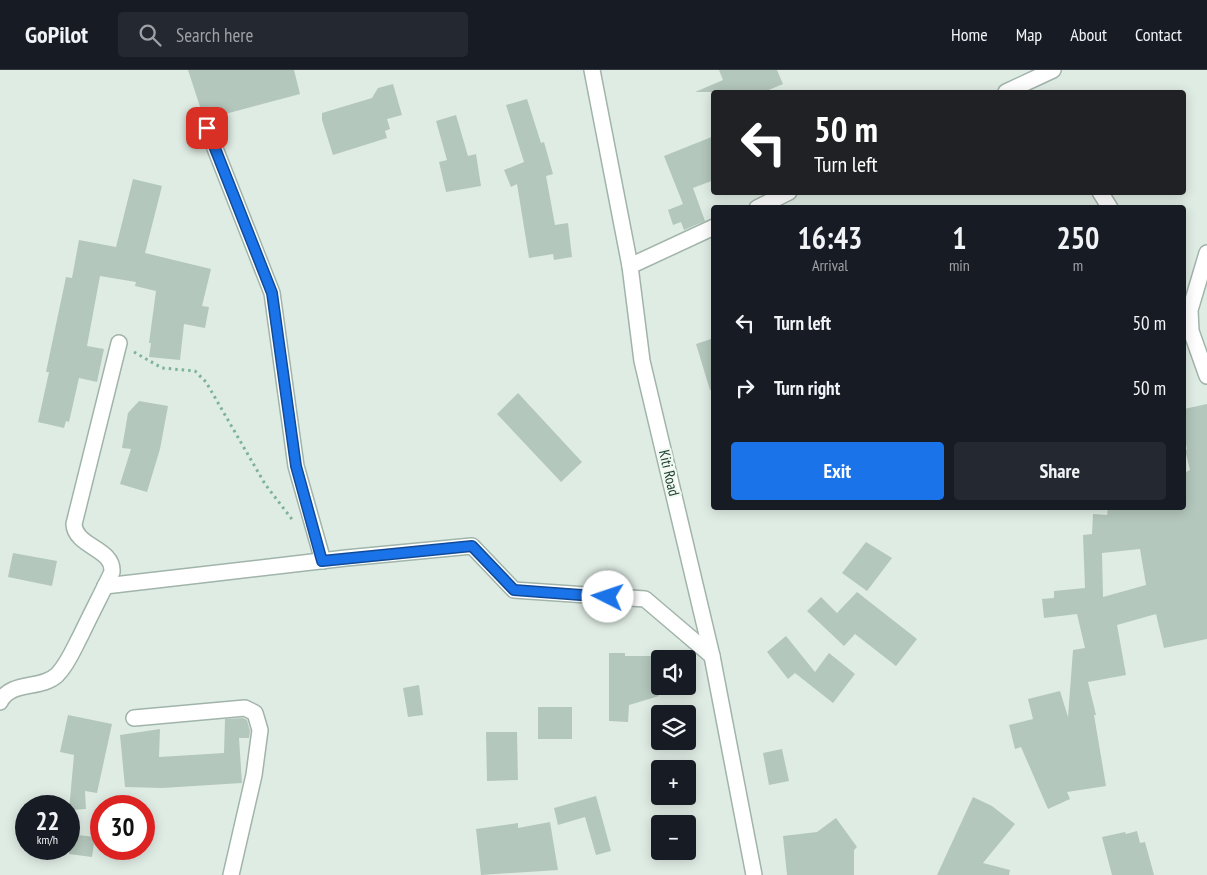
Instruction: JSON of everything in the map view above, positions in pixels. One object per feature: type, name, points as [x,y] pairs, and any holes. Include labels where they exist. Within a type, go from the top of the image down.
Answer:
[{"type":"street","name":"Kiti Road","points":[[592,70],[630,266],[642,361],[712,656],[754,875]]},
{"type":"street","points":[[1016,90],[1030,87],[1053,70]]},
{"type":"street","points":[[207,128],[272,293],[296,466],[322,561]]},
{"type":"street","points":[[763,205],[783,195]]},
{"type":"street","points":[[630,266],[711,228]]},
{"type":"street","points":[[1207,253],[1187,306],[1191,331],[1207,376]]},
{"type":"street","points":[[0,702],[6,692],[16,688],[42,684],[58,675],[70,657],[112,572],[112,567],[107,558],[78,535],[74,524],[119,343]]},
{"type":"street","points":[[105,586],[472,546],[514,590],[645,599],[712,656]]},
{"type":"street","points":[[134,718],[245,708],[256,713],[260,730],[254,775],[231,875]]},
{"type":"path","points":[[119,343],[162,368],[196,371],[206,382],[265,484],[294,522]]},
{"type":"building","points":[[188,70],[294,70],[300,94],[225,114],[228,121],[216,125],[212,120],[204,119]]},
{"type":"building","points":[[719,70],[777,70],[783,84],[769,90],[711,90],[711,92],[695,92],[723,80]]},
{"type":"building","points":[[393,84],[402,115],[387,119],[390,129],[385,131],[387,138],[333,155],[322,120],[322,113],[372,98],[378,88]]},
{"type":"building","points":[[527,99],[541,143],[544,142],[553,174],[546,176],[555,225],[568,223],[572,257],[554,260],[553,254],[529,258],[517,184],[511,187],[504,170],[524,162],[506,105]]},
{"type":"building","points":[[456,115],[468,156],[476,154],[481,186],[446,192],[439,162],[447,160],[436,121]]},
{"type":"building","points":[[711,137],[711,181],[693,188],[705,221],[684,230],[681,222],[673,225],[668,210],[683,204],[664,156]]},
{"type":"building","points":[[133,179],[162,186],[145,253],[211,269],[202,306],[209,307],[205,328],[184,324],[180,360],[149,357],[156,291],[135,286],[136,282],[100,276],[87,346],[104,349],[97,382],[79,378],[69,422],[66,421],[64,428],[38,422],[49,372],[46,372],[66,277],[72,278],[79,240],[116,247]]},
{"type":"building","points":[[711,339],[711,390],[710,390],[696,344]]},
{"type":"building","points":[[518,393],[582,462],[561,482],[497,414]]},
{"type":"building","points":[[139,401],[168,406],[160,449],[147,492],[120,484],[131,449],[122,448],[128,413]]},
{"type":"building","points":[[1207,404],[1207,639],[1164,648],[1156,614],[1117,625],[1126,675],[1088,682],[1096,715],[1094,715],[1106,786],[1067,792],[1070,799],[1048,809],[1021,747],[1015,749],[1009,725],[1033,719],[1028,699],[1060,691],[1068,717],[1073,650],[1085,648],[1077,614],[1044,618],[1042,599],[1054,598],[1054,591],[1085,588],[1083,535],[1092,534],[1093,514],[1107,515],[1108,510],[1186,510],[1186,472],[1190,470],[1186,454],[1186,409]],"holes":[[[1140,549],[1146,585],[1103,597],[1102,553]]]},
{"type":"building","points":[[866,542],[892,558],[867,591],[842,573]]},
{"type":"building","points":[[13,553],[57,561],[52,586],[8,577]]},
{"type":"building","points":[[857,592],[917,639],[896,666],[855,634],[844,646],[807,611],[821,597],[837,613]]},
{"type":"building","points":[[786,636],[815,672],[829,653],[855,674],[833,703],[795,673],[788,679],[767,652]]},
{"type":"building","points":[[609,653],[625,653],[625,656],[651,656],[651,695],[659,696],[629,705],[628,722],[609,721]]},
{"type":"building","points":[[419,685],[423,715],[408,717],[403,688]]},
{"type":"building","points":[[538,707],[572,707],[572,739],[538,739]]},
{"type":"building","points":[[68,715],[112,724],[97,793],[85,791],[86,809],[80,809],[80,795],[70,795],[74,755],[60,752]]},
{"type":"building","points":[[243,718],[247,720],[250,731],[249,738],[239,738],[242,783],[162,788],[125,787],[120,735],[160,729],[159,757],[224,753],[225,719]]},
{"type":"building","points":[[486,732],[517,732],[518,780],[487,781]]},
{"type":"building","points":[[782,749],[789,781],[769,785],[763,753]]},
{"type":"building","points":[[596,796],[611,851],[596,855],[585,817],[558,825],[554,808]]},
{"type":"building","points":[[973,797],[992,806],[1015,824],[983,863],[1010,870],[1009,875],[937,875]]},
{"type":"building","points":[[836,818],[857,847],[854,850],[854,875],[787,875],[783,836],[817,832]]},
{"type":"building","points":[[550,822],[558,870],[481,875],[476,829],[518,823],[518,828]]},
{"type":"building","points":[[1137,831],[1140,843],[1145,842],[1154,875],[1112,875],[1102,837]]},
{"type":"building","points":[[80,835],[90,836],[90,857],[80,855]]},
{"type":"route","points":[[207,128],[272,293],[296,466],[322,561],[472,546],[514,590],[608,597]]}]
